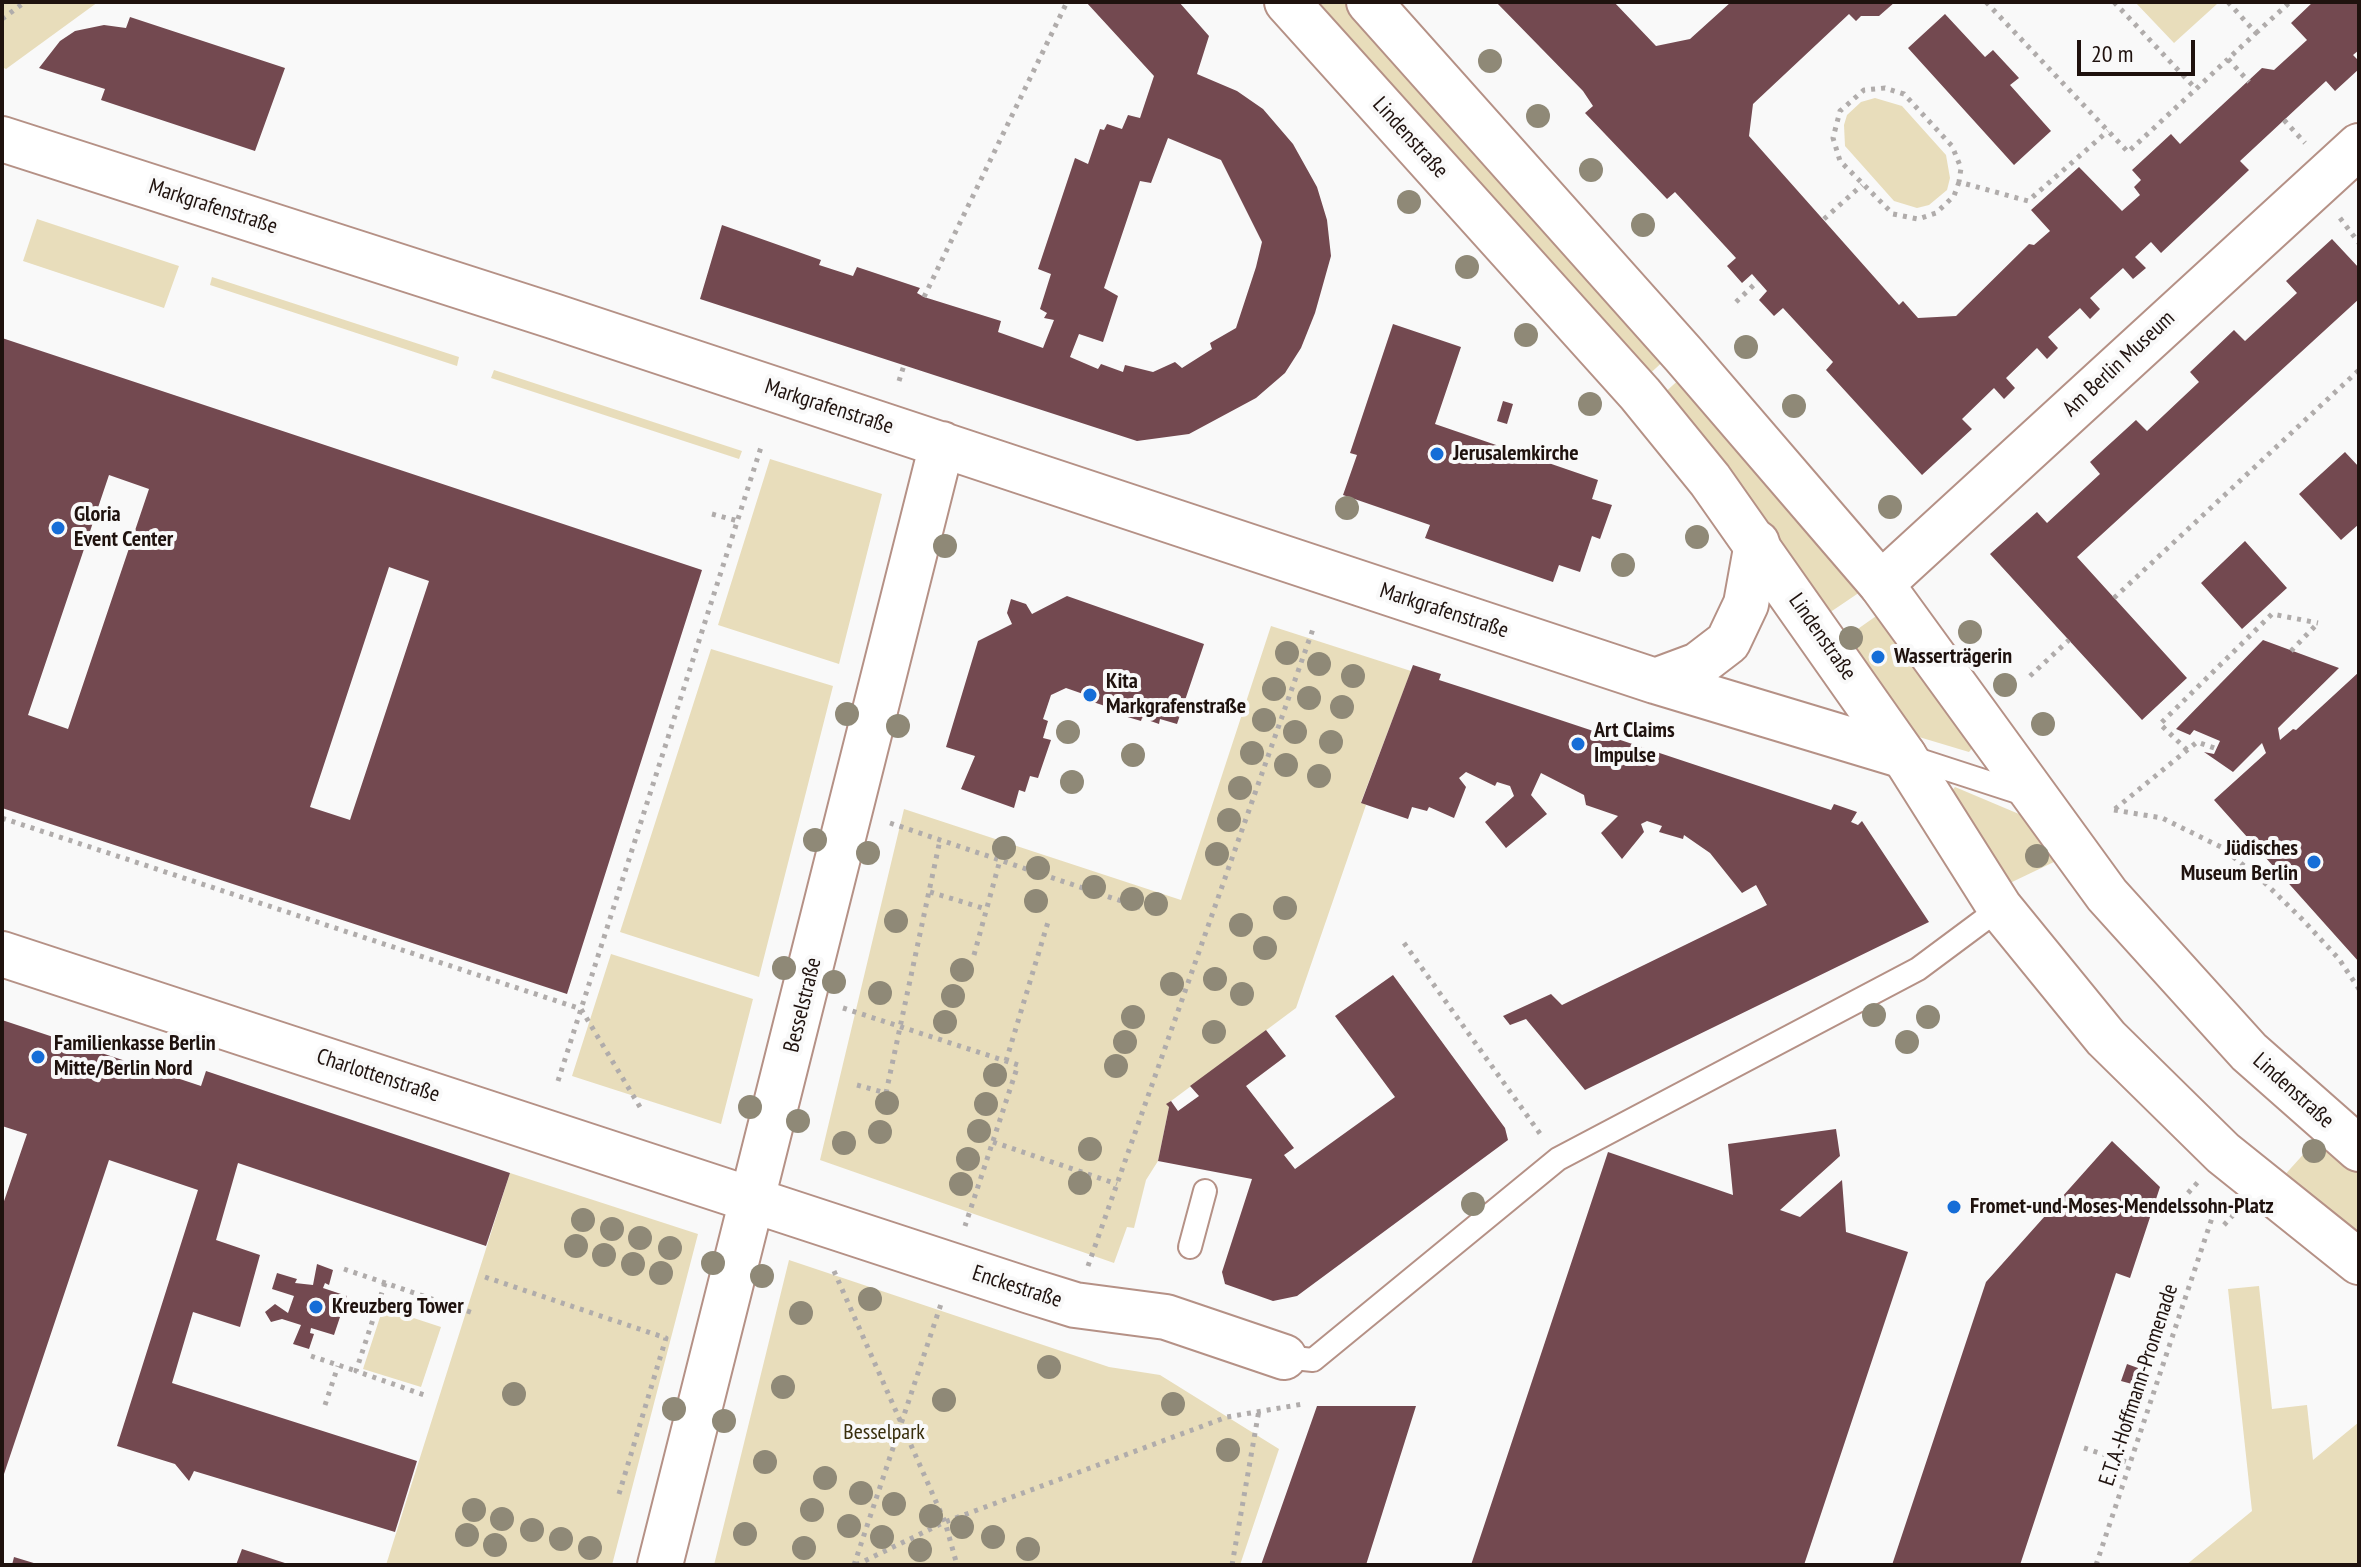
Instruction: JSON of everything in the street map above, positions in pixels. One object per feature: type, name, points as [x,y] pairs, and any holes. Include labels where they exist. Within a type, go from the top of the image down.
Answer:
[{"type":"street","name":"Lindenstraße","points":[[1287,2],[1640,394],[1757,543],[1904,756],[2000,908],[2138,1072],[2240,1168],[2359,1262]]},
{"type":"street","name":"Lindenstraße","points":[[1369,2],[1684,355],[1881,584],[2107,895],[2200,1002],[2249,1052],[2359,1149]]},
{"type":"street","name":"Markgrafenstraße","points":[[2,139],[942,444],[1655,681],[1904,756]]},
{"type":"street","name":"Am Berlin Museum","points":[[1881,584],[2359,146]]},
{"type":"street","name":"Besselstraße","points":[[660,1565],[755,1198],[942,444]]},
{"type":"street","points":[[1655,681],[1698,665],[1728,642],[1746,604],[1757,543]]},
{"type":"street","name":"Charlottenstraße","points":[[2,954],[755,1198]]},
{"type":"street","name":"Enckestraße","points":[[755,1198],[1075,1305],[1166,1317],[1284,1357]]},
{"type":"lane","points":[[1904,756],[2036,798]]},
{"type":"lane","points":[[1284,1357],[1313,1360],[1558,1159],[1918,969],[2000,908]]},
{"type":"lane","points":[[1190,1247],[1205,1191]]},
{"type":"path","points":[[2,19],[25,2]]},
{"type":"path","points":[[924,297],[1067,2]]},
{"type":"path","points":[[1986,2],[2128,152],[2290,2]]},
{"type":"path","points":[[2114,2],[2196,89]]},
{"type":"path","points":[[2228,2],[2256,33]]},
{"type":"path","points":[[2228,59],[2249,82]]},
{"type":"path","points":[[1874,88],[1895,90],[1908,97],[1948,140],[1961,168],[1959,182],[1943,208],[1918,219],[1886,209],[1840,161],[1833,138],[1835,122],[1845,102],[1874,88]]},
{"type":"path","points":[[1959,182],[2028,201],[2108,131]]},
{"type":"path","points":[[1824,219],[1862,185]]},
{"type":"path","points":[[1736,302],[1758,281]]},
{"type":"path","points":[[899,381],[904,365]]},
{"type":"path","points":[[2114,598],[2359,370]]},
{"type":"path","points":[[558,1081],[762,444]]},
{"type":"path","points":[[712,514],[738,521]]},
{"type":"path","points":[[2187,750],[2160,724],[2272,614],[2318,623],[2291,651]]},
{"type":"path","points":[[1075,1305],[1313,629]]},
{"type":"path","points":[[2030,676],[2069,640]]},
{"type":"path","points":[[2217,749],[2197,742],[2114,810],[2162,818],[2221,847],[2264,882],[2303,920],[2339,959],[2359,989]]},
{"type":"path","points":[[2,818],[581,1009],[640,1107]]},
{"type":"path","points":[[890,823],[1142,908]]},
{"type":"path","points":[[857,1085],[886,1093],[940,840]]},
{"type":"path","points":[[974,955],[1000,860]]},
{"type":"path","points":[[930,892],[986,909]]},
{"type":"path","points":[[1006,1061],[1048,922]]},
{"type":"path","points":[[1404,943],[1558,1159]]},
{"type":"path","points":[[842,1008],[900,1024],[1018,1065],[855,1565]]},
{"type":"path","points":[[993,1142],[1117,1184]]},
{"type":"path","name":"E.T.A.-Hoffmann-Promenade","points":[[2096,1565],[2213,1215]]},
{"type":"path","points":[[344,1269],[473,1313]]},
{"type":"path","points":[[833,1270],[945,1522],[957,1565]]},
{"type":"path","points":[[485,1277],[666,1338],[619,1494]]},
{"type":"path","points":[[356,1371],[385,1283]]},
{"type":"path","points":[[311,1356],[427,1396]]},
{"type":"path","points":[[325,1405],[338,1366]]},
{"type":"path","points":[[855,1565],[945,1522],[1227,1417],[1303,1404]]},
{"type":"path","points":[[1232,1565],[1259,1410]]},
{"type":"path","points":[[2084,1448],[2130,1463]]},
{"type":"green space","points":[[2,2],[98,2],[6,69],[2,67]]},
{"type":"green space","points":[[1307,2],[1347,2],[1668,357],[1644,379]]},
{"type":"green space","points":[[2135,2],[2215,2],[2217,4],[2174,43]]},
{"type":"green space","points":[[1875,98],[1902,106],[1946,155],[1950,178],[1947,190],[1929,205],[1917,208],[1894,201],[1845,146],[1847,115],[1861,102]]},
{"type":"green space","points":[[37,219],[179,266],[164,308],[23,261]]},
{"type":"green space","points":[[212,277],[459,357],[457,366],[210,285]]},
{"type":"green space","points":[[494,370],[742,451],[739,459],[491,378]]},
{"type":"green space","points":[[1685,374],[1863,590],[1829,613],[1660,397]]},
{"type":"green space","points":[[770,459],[882,494],[839,664],[718,625]]},
{"type":"green space","points":[[1879,614],[1973,747],[1969,752],[1909,734],[1845,638]]},
{"type":"green space","points":[[1271,626],[1411,671],[1361,802],[1366,805],[1296,1008],[1167,1104],[1169,1107],[1158,1161],[1146,1180],[1134,1228],[1127,1227],[1114,1263],[820,1160],[904,809],[1181,900]]},
{"type":"green space","points":[[711,649],[833,686],[759,977],[620,932]]},
{"type":"green space","points":[[1955,787],[2019,814],[2058,860],[2010,883],[1950,793]]},
{"type":"green space","points":[[611,954],[753,999],[721,1124],[572,1076]]},
{"type":"green space","points":[[2318,1138],[2359,1170],[2359,1239],[2282,1178]]},
{"type":"green space","points":[[510,1173],[698,1234],[612,1565],[386,1565]]},
{"type":"green space","name":"Besselpark","points":[[789,1260],[1109,1367],[1160,1375],[1279,1449],[1240,1565],[714,1565]]},
{"type":"green space","points":[[2259,1286],[2272,1409],[2307,1405],[2313,1460],[2359,1422],[2359,1565],[2186,1565],[2252,1511],[2228,1289]]},
{"type":"green space","points":[[383,1308],[441,1327],[421,1387],[363,1369]]},
{"type":"building","points":[[1086,2],[1179,2],[1209,36],[1197,74],[1237,91],[1263,109],[1293,144],[1317,187],[1327,220],[1331,256],[1315,313],[1301,348],[1285,373],[1256,398],[1189,434],[1137,441],[700,299],[722,225],[821,260],[819,265],[853,276],[857,267],[920,288],[917,293],[924,297],[1001,321],[998,332],[1043,348],[1054,320],[1044,318],[1047,313],[1040,309],[1051,274],[1038,269],[1075,158],[1088,164],[1100,129],[1104,130],[1107,124],[1122,129],[1128,115],[1140,118],[1154,76]],"holes":[[[1168,138],[1221,160],[1262,242],[1236,328],[1210,343],[1212,349],[1182,368],[1175,362],[1153,372],[1125,365],[1123,372],[1101,364],[1098,369],[1070,357],[1079,334],[1103,342],[1118,296],[1104,288],[1140,181],[1151,183]]]},
{"type":"building","points":[[1496,2],[1614,2],[1656,46],[1690,39],[1731,2],[1895,2],[1879,16],[1861,16],[1856,21],[1849,14],[1753,104],[1749,136],[1899,305],[1903,301],[1918,318],[1956,316],[2029,244],[2034,245],[2050,231],[2031,210],[2079,167],[2122,211],[2140,195],[2134,187],[2141,180],[2132,170],[2171,134],[2180,144],[2262,68],[2274,70],[2307,40],[2291,23],[2313,2],[2359,2],[2359,50],[2353,55],[2359,61],[2359,69],[2335,91],[2326,81],[2240,161],[2249,170],[2161,253],[2151,242],[2135,257],[2146,268],[2133,279],[2123,268],[2090,298],[2100,309],[2090,319],[2080,308],[2048,337],[2058,348],[2047,359],[2037,348],[2006,378],[2015,388],[2004,399],[1994,388],[1962,419],[1972,429],[1922,475],[1826,370],[1833,362],[1783,308],[1774,316],[1759,300],[1767,291],[1752,274],[1742,283],[1727,266],[1736,258],[1675,192],[1667,199],[1585,113],[1593,106],[1583,91]]},
{"type":"building","points":[[1945,14],[1985,57],[1993,50],[2019,78],[2010,85],[2051,131],[2014,165],[1908,48]]},
{"type":"building","points":[[130,17],[285,68],[255,151],[101,100],[105,89],[39,68],[60,41],[75,31],[104,25],[126,28]]},
{"type":"building","points":[[2332,239],[2359,268],[2359,299],[2077,557],[2187,678],[2142,720],[1990,554],[2037,512],[2047,523],[2100,474],[2090,462],[2136,420],[2147,431],[2199,382],[2190,372],[2234,330],[2245,341],[2297,293],[2286,281]]},
{"type":"building","name":"Jerusalemkirche","points":[[1393,324],[1461,347],[1435,424],[1598,480],[1592,499],[1612,505],[1600,539],[1592,536],[1580,572],[1559,565],[1553,582],[1425,538],[1430,525],[1343,495],[1357,455],[1350,453]]},
{"type":"building","points":[[2,338],[702,570],[567,994],[2,808]],"holes":[[[109,475],[149,489],[68,729],[28,715]],[[389,567],[429,581],[350,820],[310,807]]]},
{"type":"building","points":[[1503,401],[1513,404],[1507,424],[1497,421]]},
{"type":"building","points":[[2345,452],[2359,467],[2359,524],[2341,540],[2299,494]]},
{"type":"building","points":[[2245,541],[2287,588],[2242,629],[2201,583]]},
{"type":"building","points":[[1067,596],[1204,644],[1177,724],[1160,719],[1159,724],[1142,718],[1141,721],[1104,710],[1105,706],[1087,700],[1089,696],[1066,688],[1051,695],[1043,719],[1048,721],[1043,738],[1051,740],[1038,778],[1030,776],[1025,792],[1019,790],[1014,808],[961,789],[975,756],[946,747],[978,641],[1012,624],[1007,613],[1011,599],[1026,604],[1032,614]]},
{"type":"building","name":"Jüdisches Museum Berlin","points":[[2263,640],[2339,668],[2278,728],[2280,740],[2293,729],[2296,730],[2359,672],[2359,962],[2214,800],[2266,753],[2262,743],[2233,772],[2204,752],[2214,754],[2220,741],[2194,730],[2190,735],[2176,729]]},
{"type":"building","points":[[1413,665],[1441,674],[1439,680],[1831,810],[1834,804],[1857,812],[1851,822],[1858,825],[1862,821],[1929,922],[1585,1090],[1526,1019],[1510,1025],[1503,1016],[1551,994],[1562,1005],[1767,905],[1756,885],[1742,893],[1710,853],[1684,835],[1683,839],[1659,832],[1662,826],[1647,821],[1641,824],[1644,832],[1622,859],[1601,833],[1618,816],[1586,805],[1584,795],[1541,773],[1531,795],[1547,814],[1506,848],[1485,822],[1514,796],[1510,786],[1497,782],[1495,786],[1466,772],[1459,778],[1466,787],[1454,818],[1429,807],[1427,811],[1412,807],[1408,819],[1361,803]]},
{"type":"building","points":[[1393,975],[1505,1128],[1508,1140],[1297,1296],[1273,1301],[1225,1284],[1222,1272],[1252,1179],[1158,1161],[1169,1107],[1166,1104],[1171,1101],[1178,1111],[1199,1096],[1190,1086],[1266,1030],[1286,1056],[1246,1086],[1294,1148],[1284,1155],[1295,1169],[1395,1097],[1335,1016]]},
{"type":"building","points":[[2,1020],[201,1086],[206,1071],[510,1173],[486,1246],[238,1163],[216,1240],[260,1255],[240,1327],[193,1312],[172,1383],[417,1461],[395,1532],[194,1471],[189,1481],[175,1464],[117,1446],[198,1190],[109,1160],[2,1480],[2,1207],[27,1134],[2,1126]]},
{"type":"building","points":[[1836,1129],[1840,1156],[1780,1210],[1800,1217],[1842,1180],[1846,1232],[1908,1252],[1804,1565],[1471,1565],[1608,1152],[1733,1195],[1728,1144]]},
{"type":"building","points":[[2112,1141],[2160,1187],[2130,1278],[2116,1273],[2020,1565],[1892,1565],[1986,1282]]},
{"type":"building","name":"Kreuzberg Tower","points":[[317,1264],[333,1270],[329,1285],[325,1283],[323,1288],[347,1296],[334,1335],[311,1328],[310,1333],[314,1334],[309,1349],[293,1344],[301,1325],[282,1319],[271,1322],[265,1312],[275,1304],[288,1313],[294,1296],[272,1289],[277,1273],[297,1279],[295,1283],[313,1285]]},
{"type":"building","points":[[2127,1364],[2138,1368],[2132,1384],[2121,1381]]},
{"type":"building","points":[[1317,1406],[1416,1406],[1366,1565],[1261,1565]]},
{"type":"building","points":[[242,1549],[288,1564],[288,1565],[236,1565]]},
{"type":"building","points":[[14,1557],[37,1564],[37,1565],[12,1565]]},
{"type":"place","name":"Jerusalemkirche","points":[[1437,454]]},
{"type":"place","name":"Gloria Event Center","points":[[58,528]]},
{"type":"place","name":"Wasserträgerin","points":[[1878,657]]},
{"type":"place","name":"Kita Markgrafenstraße","points":[[1090,695]]},
{"type":"place","name":"Art Claims Impulse","points":[[1578,744]]},
{"type":"place","name":"Jüdisches Museum Berlin","points":[[2314,862]]},
{"type":"place","name":"Familienkasse Berlin Mitte/Berlin Nord","points":[[38,1057]]},
{"type":"place","name":"Fromet-und-Moses-Mendelssohn-Platz","points":[[1954,1207]]},
{"type":"place","name":"Kreuzberg Tower","points":[[316,1307]]}]
